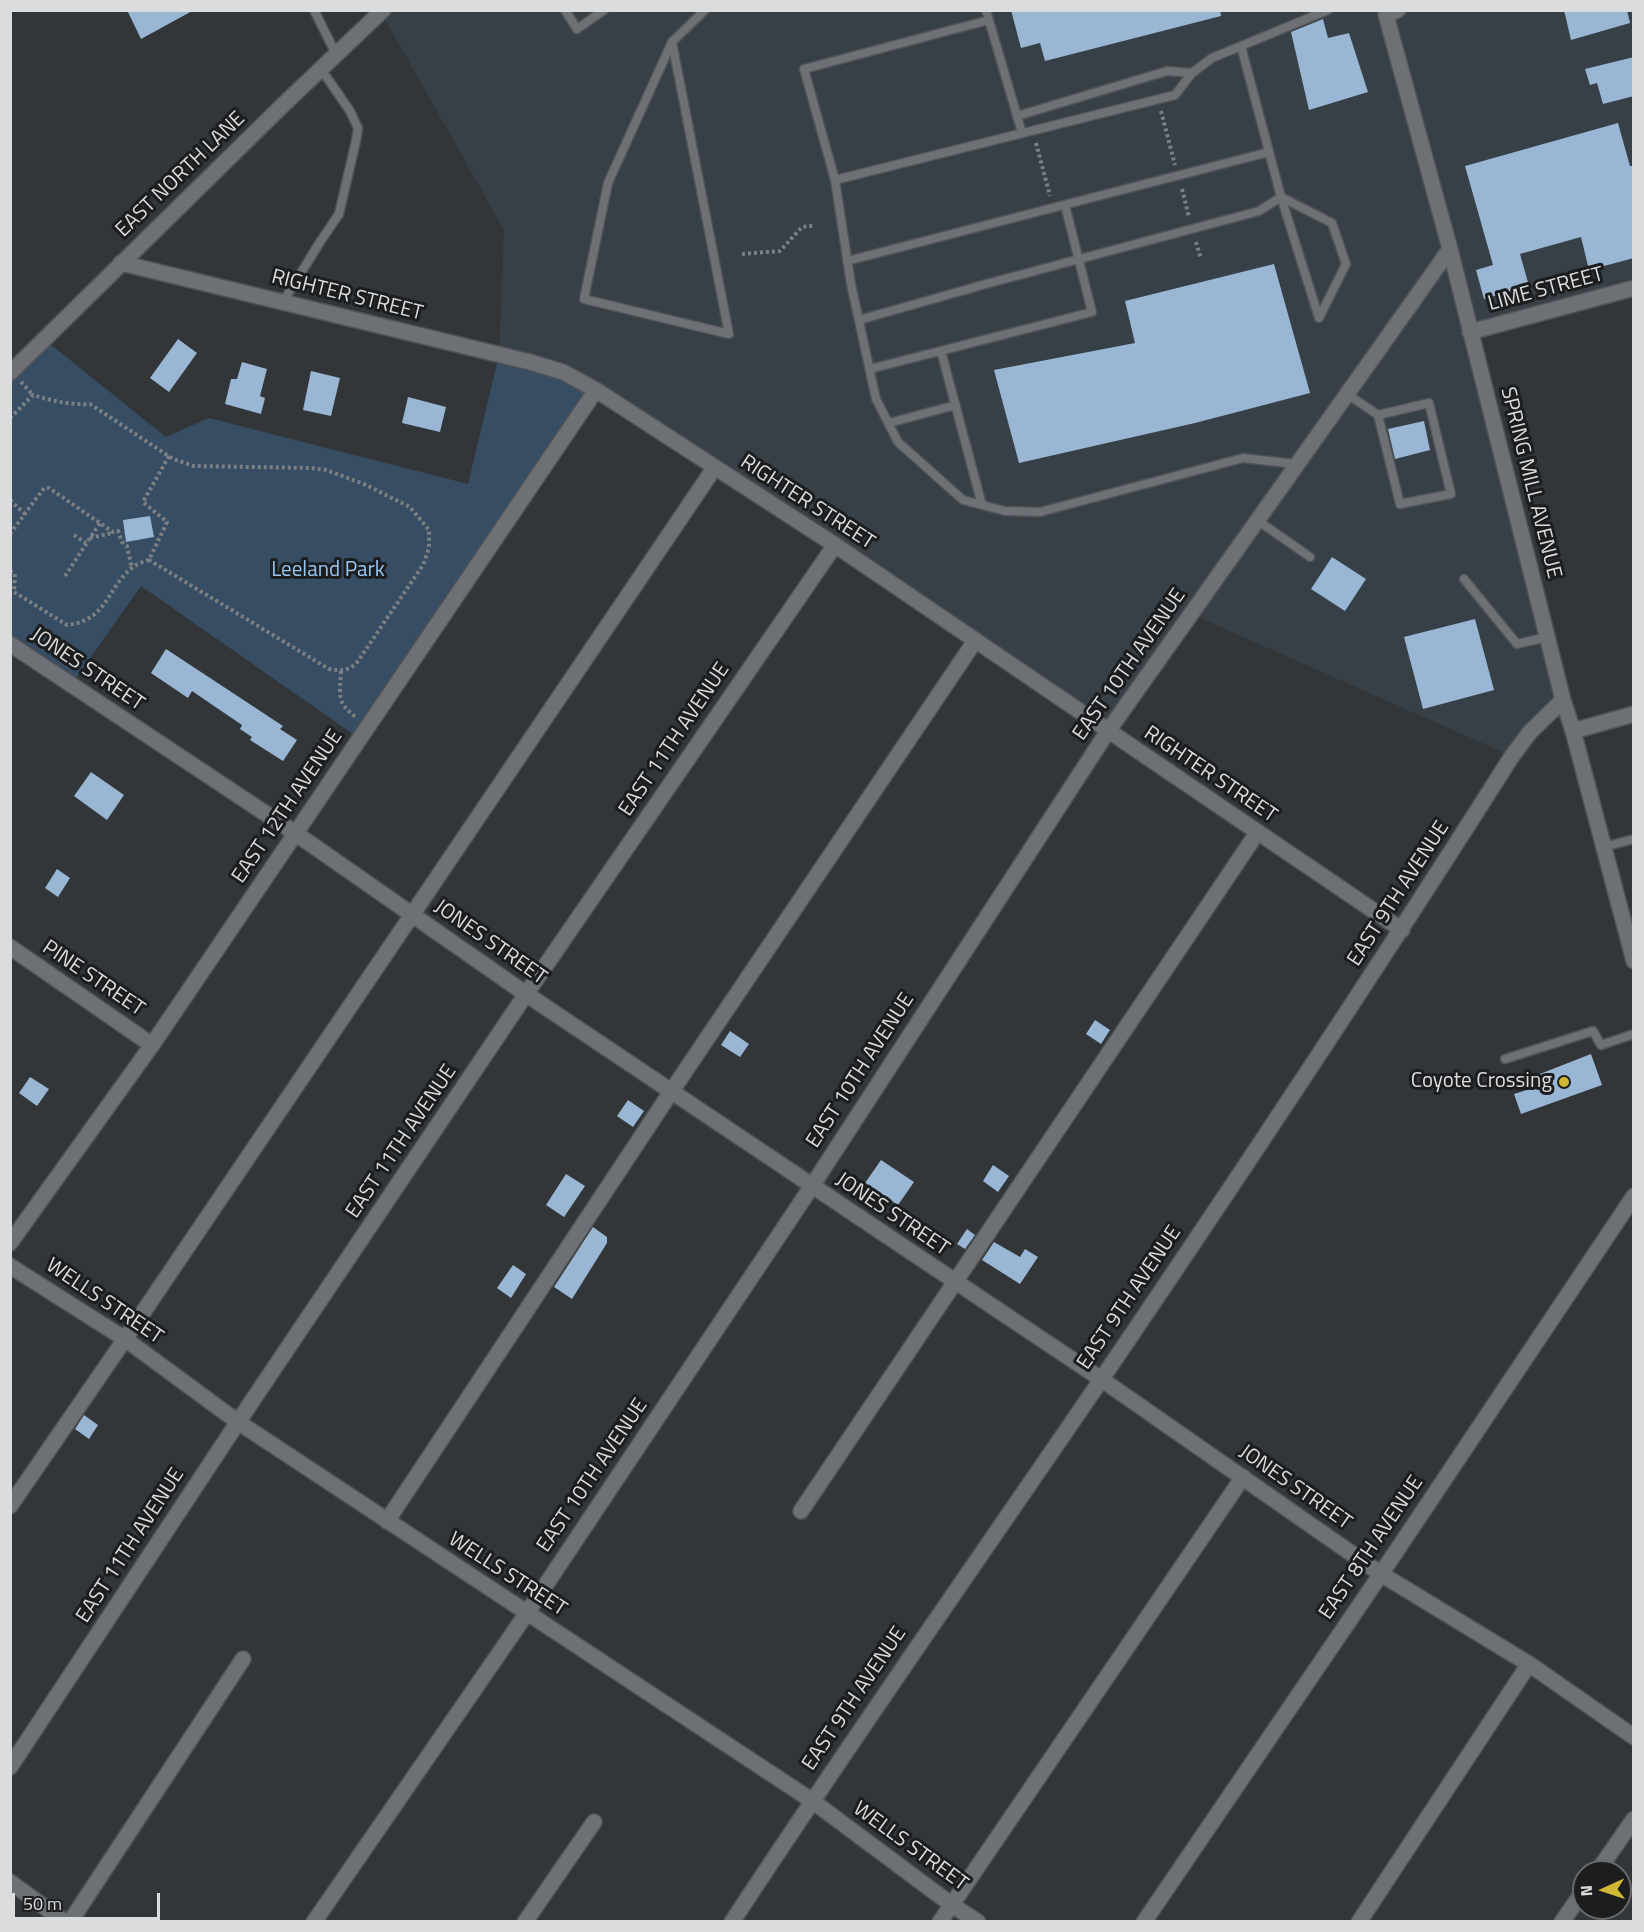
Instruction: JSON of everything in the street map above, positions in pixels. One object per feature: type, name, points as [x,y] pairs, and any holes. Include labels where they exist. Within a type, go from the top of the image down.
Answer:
[{"type":"street","name":"EAST NORTH LANE","points":[[10,373],[383,10]]},
{"type":"street","name":"SPRING MILL AVENUE","points":[[1388,12],[1563,700],[1634,961]]},
{"type":"street","name":"EAST 10TH AVENUE","points":[[314,1922],[527,1613],[812,1186],[1108,731],[1450,249]]},
{"type":"street","name":"RIGHTER STREET","points":[[121,263],[530,362],[563,372],[596,390],[835,545],[1402,930]]},
{"type":"street","name":"LIME STREET","points":[[1470,332],[1634,288]]},
{"type":"street","name":"EAST 12TH AVENUE","points":[[10,1244],[152,1045],[596,390]]},
{"type":"street","points":[[10,1506],[715,467]]},
{"type":"street","name":"EAST 11TH AVENUE","points":[[10,1767],[238,1422],[526,994],[835,545]]},
{"type":"street","points":[[387,1521],[671,1092],[975,641]]},
{"type":"street","name":"JONES STREET","points":[[10,644],[295,833],[526,994],[1101,1379],[1381,1574],[1529,1665],[1634,1737]]},
{"type":"street","name":"EAST 9TH AVENUE","points":[[732,1922],[812,1800],[1101,1379],[1402,930],[1512,756],[1530,732],[1563,700]]},
{"type":"street","points":[[1573,730],[1634,714]]},
{"type":"street","points":[[801,1511],[1257,833]]},
{"type":"street","name":"PINE STREET","points":[[10,947],[152,1045]]},
{"type":"street","name":"EAST 8TH AVENUE","points":[[1144,1922],[1634,1196]]},
{"type":"street","name":"WELLS STREET","points":[[10,1266],[125,1339],[238,1422],[812,1800],[978,1922]]},
{"type":"street","points":[[940,1922],[1243,1478]]},
{"type":"street","points":[[10,1882],[67,1922],[243,1659]]},
{"type":"street","points":[[1359,1922],[1529,1665]]},
{"type":"street","points":[[1605,1860],[1634,1819]]},
{"type":"street","points":[[525,1922],[594,1822]]},
{"type":"street","points":[[1562,1922],[1572,1907]]},
{"type":"lane","points":[[314,10],[336,54]]},
{"type":"lane","points":[[565,10],[577,29],[604,10]]},
{"type":"lane","points":[[672,42],[729,334],[584,299],[608,183],[672,42],[705,10]]},
{"type":"lane","points":[[986,10],[1022,133]]},
{"type":"lane","points":[[835,180],[1175,94],[1192,73],[1212,58],[1328,10]]},
{"type":"lane","points":[[989,20],[804,69],[835,180],[859,320],[876,399],[898,442],[963,500],[1005,511],[1040,512],[1243,458],[1296,464]]},
{"type":"lane","points":[[1241,46],[1281,197],[1319,318],[1346,264],[1332,223],[1281,197]]},
{"type":"lane","points":[[284,303],[339,214],[356,141],[358,128],[350,111],[321,69]]},
{"type":"lane","points":[[1017,116],[1167,71],[1192,73]]},
{"type":"lane","points":[[848,261],[1269,152]]},
{"type":"lane","points":[[859,320],[1259,211],[1281,197]]},
{"type":"lane","points":[[870,369],[1092,312],[1065,205]]},
{"type":"lane","points":[[942,351],[982,505]]},
{"type":"lane","points":[[1347,394],[1378,415],[1400,504],[1450,494],[1429,403],[1378,415]]},
{"type":"lane","points":[[889,423],[956,405]]},
{"type":"lane","points":[[1257,520],[1310,556]]},
{"type":"lane","points":[[1464,579],[1517,644],[1547,637]]},
{"type":"lane","points":[[1604,847],[1634,838]]},
{"type":"lane","points":[[1505,1059],[1593,1031],[1601,1045],[1634,1034]]},
{"type":"path","points":[[1158,99],[1176,167]]},
{"type":"path","points":[[1033,130],[1052,200]]},
{"type":"path","points":[[1182,189],[1190,220]]},
{"type":"path","points":[[742,254],[780,251],[802,227],[813,226]]},
{"type":"path","points":[[1196,241],[1201,260]]},
{"type":"path","points":[[10,418],[33,395],[76,405],[90,404],[169,456],[194,466],[326,470],[363,484],[410,507],[429,530],[429,548],[423,565],[356,664],[348,670],[341,671],[329,669],[149,560]]},
{"type":"path","points":[[10,571],[15,574],[14,592],[67,625],[85,621],[97,614],[113,589],[132,569],[149,560],[167,522],[143,502],[169,456]]},
{"type":"path","points":[[10,534],[44,488],[49,488],[113,532]]},
{"type":"path","points":[[10,500],[25,514]]},
{"type":"path","points":[[65,576],[100,523]]},
{"type":"path","points":[[90,538],[118,531],[122,542],[127,546],[132,569]]},
{"type":"path","points":[[74,535],[86,543]]},
{"type":"path","points":[[341,671],[341,704],[369,726]]},
{"type":"shaded area","points":[[383,10],[1633,11],[1633,288],[1471,333],[1562,689],[1516,758],[1191,614],[1108,731],[596,390],[499,355],[504,230],[381,12]]},
{"type":"green space","name":"Leeland Park","points":[[45,340],[166,437],[209,418],[468,484],[499,355],[596,390],[360,739],[141,586],[71,685],[11,644],[11,373]]},
{"type":"building","points":[[127,10],[194,10],[141,39]]},
{"type":"building","points":[[1011,10],[1220,10],[1221,16],[1045,61],[1040,43],[1021,48]]},
{"type":"building","points":[[1564,10],[1627,10],[1630,23],[1571,40]]},
{"type":"building","points":[[1323,19],[1328,38],[1349,33],[1368,92],[1309,110],[1291,32]]},
{"type":"building","points":[[1634,57],[1634,96],[1603,104],[1597,83],[1590,85],[1585,69]]},
{"type":"building","points":[[1618,123],[1630,166],[1634,166],[1634,258],[1589,270],[1581,237],[1520,254],[1529,286],[1484,299],[1476,270],[1493,265],[1465,166]]},
{"type":"building","points":[[1274,264],[1310,393],[1195,423],[1019,463],[994,370],[1135,343],[1125,301]]},
{"type":"building","points":[[178,339],[197,353],[169,392],[150,378]]},
{"type":"building","points":[[242,362],[267,369],[260,396],[265,398],[261,414],[225,404],[231,379],[237,379]]},
{"type":"building","points":[[311,371],[340,378],[331,416],[303,410]]},
{"type":"building","points":[[408,397],[446,407],[440,432],[402,423]]},
{"type":"building","points":[[1424,421],[1430,450],[1395,459],[1388,429]]},
{"type":"building","points":[[150,516],[154,537],[126,542],[123,520]]},
{"type":"building","points":[[1332,557],[1366,579],[1345,611],[1311,589]]},
{"type":"building","points":[[1475,619],[1494,690],[1423,709],[1404,637]]},
{"type":"building","points":[[166,649],[283,726],[280,729],[297,740],[283,761],[250,740],[252,737],[240,729],[242,725],[192,691],[188,698],[151,673]]},
{"type":"building","points":[[91,772],[124,795],[107,820],[74,796]]},
{"type":"building","points":[[57,869],[70,878],[58,897],[45,888]]},
{"type":"building","points":[[1095,1020],[1110,1030],[1101,1044],[1086,1034]]},
{"type":"building","points":[[730,1031],[749,1044],[740,1057],[721,1045]]},
{"type":"building","name":"Coyote Crossing","points":[[1591,1054],[1602,1085],[1521,1114],[1514,1094],[1530,1089],[1527,1079]]},
{"type":"building","points":[[30,1077],[49,1089],[37,1106],[19,1093]]},
{"type":"building","points":[[628,1100],[644,1111],[633,1127],[617,1116]]},
{"type":"building","points":[[881,1160],[914,1182],[898,1205],[865,1183]]},
{"type":"building","points":[[993,1165],[1009,1176],[998,1192],[983,1181]]},
{"type":"building","points":[[566,1174],[585,1186],[564,1217],[546,1205]]},
{"type":"building","points":[[593,1227],[607,1237],[607,1243],[572,1299],[554,1287]]},
{"type":"building","points":[[967,1229],[975,1235],[965,1249],[957,1244]]},
{"type":"building","points":[[994,1242],[1020,1257],[1025,1249],[1038,1257],[1020,1284],[982,1260]]},
{"type":"building","points":[[513,1265],[526,1274],[511,1298],[497,1288]]},
{"type":"building","points":[[84,1415],[98,1425],[89,1439],[75,1429]]},
{"type":"place","name":"Coyote Crossing","points":[[1564,1082]]}]
